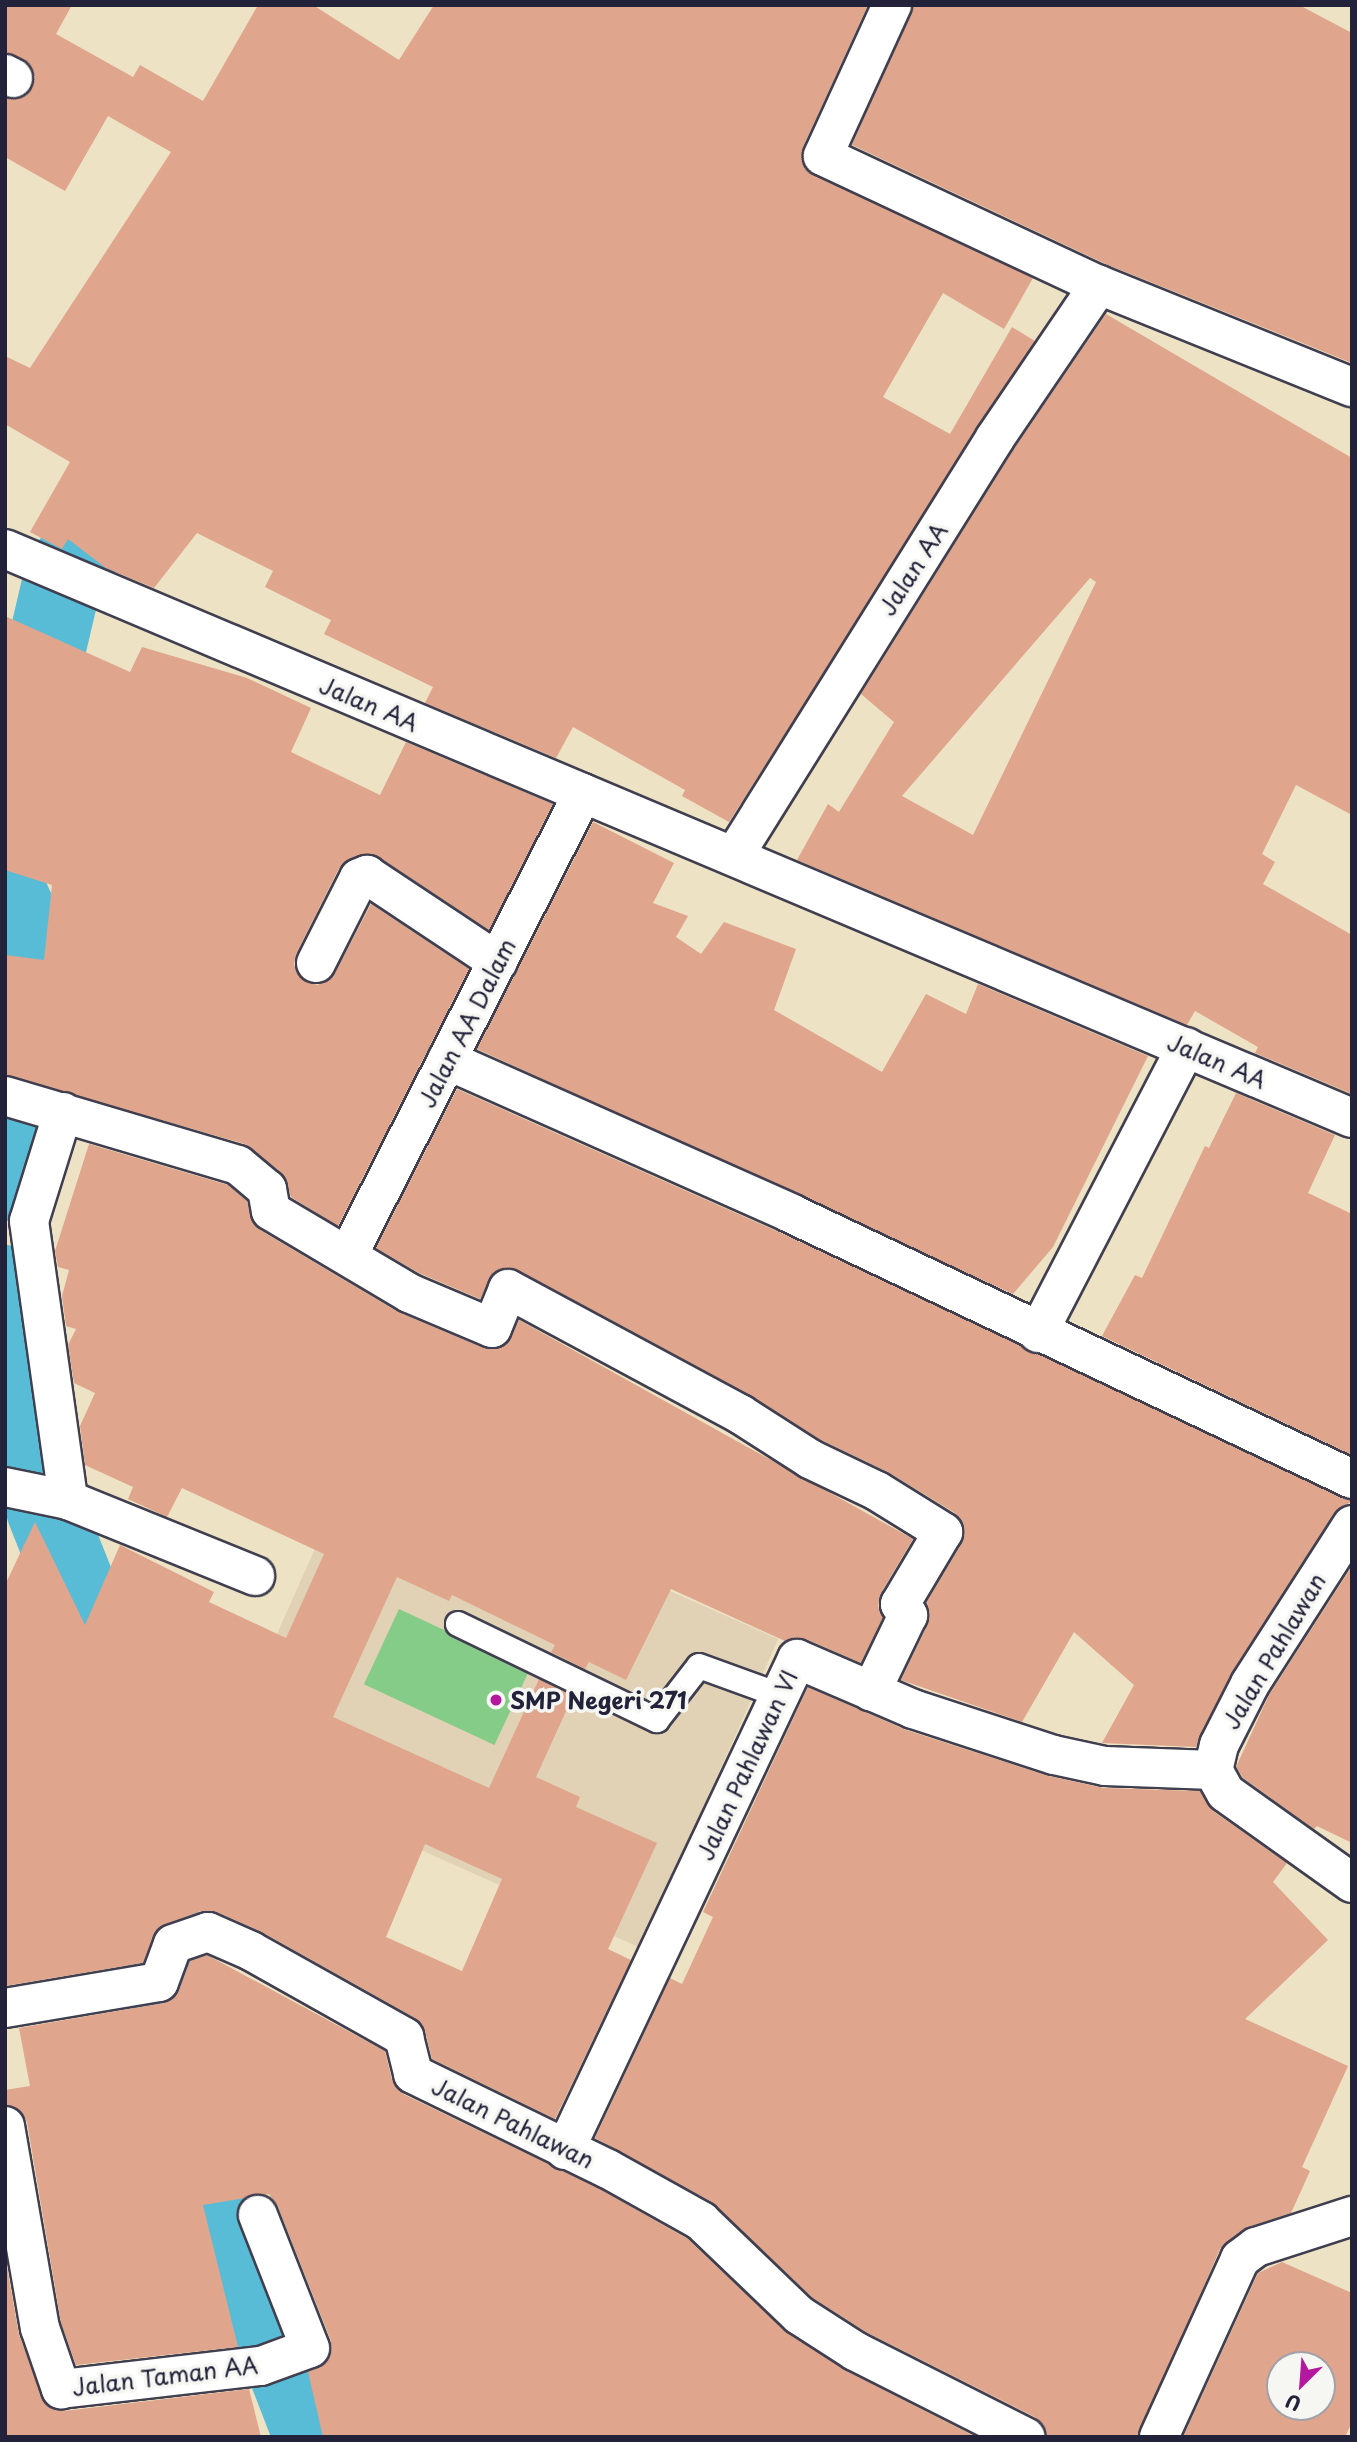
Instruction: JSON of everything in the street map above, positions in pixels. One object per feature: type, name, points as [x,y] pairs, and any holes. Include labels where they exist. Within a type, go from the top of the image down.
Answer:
[{"type":"street","points":[[892,5],[823,156],[1099,285],[1352,387]]},
{"type":"street","name":"Jalan AA","points":[[734,856],[995,438],[1099,285]]},
{"type":"street","name":"Jalan AA","points":[[5,549],[1352,1118]]},
{"type":"street","name":"Jalan AA Dalam","points":[[349,1253],[583,793]]},
{"type":"street","points":[[316,963],[362,875],[374,878],[499,962]]},
{"type":"street","points":[[1038,1333],[1186,1048]]},
{"type":"street","points":[[447,1060],[778,1207],[1038,1333],[1352,1479]]},
{"type":"street","points":[[5,1096],[238,1165],[267,1189],[271,1211],[349,1253],[410,1293],[492,1328],[509,1289],[740,1414],[810,1459],[877,1491],[943,1532],[900,1604],[908,1615],[871,1692]]},
{"type":"street","points":[[63,1112],[29,1222],[68,1500]]},
{"type":"street","points":[[5,1487],[68,1500],[255,1576]]},
{"type":"street","name":"Jalan Pahlawan","points":[[1213,1770],[1219,1745],[1250,1684],[1352,1525]]},
{"type":"street","name":"Jalan Pahlawan VI","points":[[565,2150],[797,1659],[871,1692],[1054,1755],[1105,1766],[1213,1770]]},
{"type":"street","points":[[1213,1770],[1226,1793],[1352,1883]]},
{"type":"street","name":"Jalan Pahlawan","points":[[5,2008],[159,1982],[173,1944],[208,1932],[251,1951],[404,2037],[414,2074],[608,2169],[701,2221],[799,2315],[855,2351],[1024,2437]]},
{"type":"street","name":"Jalan Taman AA","points":[[5,2126],[40,2328],[61,2389],[261,2366],[310,2348],[258,2215]]},
{"type":"street","points":[[1160,2437],[1240,2259],[1256,2247],[1351,2218]]},
{"type":"lane","points":[[458,1624],[657,1720],[699,1666],[779,1695]]},
{"type":"shaded area","name":"SMP Negeri 271","points":[[358,1452],[778,1639],[641,1948],[221,1761]]},
{"type":"green space","points":[[399,1609],[530,1670],[494,1745],[364,1684]]},
{"type":"building","points":[[5,5],[72,5],[56,34],[133,77],[140,65],[203,101],[258,5],[313,5],[399,60],[434,5],[868,5],[803,147],[805,168],[1033,278],[1004,329],[943,293],[883,397],[950,434],[1012,327],[1035,341],[729,822],[682,796],[685,790],[573,727],[556,758],[425,703],[433,687],[324,634],[331,620],[265,587],[273,571],[197,533],[154,588],[106,568],[68,539],[62,549],[30,532],[70,462],[5,424],[5,356],[30,368],[171,152],[108,116],[65,191],[5,157],[5,98],[26,96],[35,77],[23,59],[5,52]]},
{"type":"building","points":[[913,5],[1299,5],[1352,33],[1352,363],[1108,265],[852,145]]},
{"type":"building","points":[[1106,314],[1352,458],[1352,815],[1296,785],[1262,854],[1275,862],[1263,884],[1352,935],[1352,1094],[1255,1053],[1258,1047],[1195,1011],[1187,1025],[797,860],[828,804],[839,812],[894,722],[861,694],[1013,450]],"holes":[[[1090,578],[1096,582],[973,835],[902,796]]]},
{"type":"building","points":[[5,616],[130,672],[142,647],[247,678],[311,708],[291,752],[380,795],[406,742],[553,804],[489,930],[379,857],[359,855],[339,868],[296,954],[294,965],[306,982],[318,985],[335,973],[371,904],[469,969],[338,1226],[291,1197],[281,1172],[245,1144],[5,1075],[5,955],[44,960],[52,885],[5,870]]},
{"type":"building","points":[[593,822],[674,863],[653,903],[688,916],[676,937],[701,954],[724,922],[796,949],[774,1010],[882,1072],[926,994],[966,1014],[978,984],[1148,1056],[1053,1247],[1013,1294],[477,1049]]},
{"type":"building","points":[[457,1089],[781,1233],[1352,1501],[1334,1513],[1232,1672],[1196,1747],[1102,1743],[1134,1685],[1074,1632],[1022,1722],[901,1680],[928,1624],[926,1603],[962,1543],[962,1522],[955,1513],[888,1472],[821,1440],[750,1395],[518,1270],[495,1272],[480,1299],[419,1273],[376,1248]]},
{"type":"building","points":[[1236,1093],[1335,1135],[1308,1193],[1352,1214],[1352,1455],[1102,1336],[1135,1275],[1142,1278],[1205,1146],[1209,1148]]},
{"type":"building","points":[[89,1144],[228,1185],[247,1201],[253,1223],[260,1230],[398,1312],[484,1348],[506,1345],[519,1320],[913,1539],[881,1593],[878,1606],[883,1617],[861,1663],[806,1639],[785,1641],[671,1589],[626,1680],[589,1662],[585,1669],[551,1652],[555,1645],[452,1595],[449,1601],[397,1577],[333,1717],[489,1788],[539,1679],[573,1696],[536,1777],[580,1797],[576,1807],[657,1843],[608,1949],[631,1960],[555,2119],[432,2059],[425,2031],[415,2018],[262,1932],[217,1912],[201,1911],[158,1928],[143,1963],[5,1986],[5,1585],[35,1522],[85,1625],[120,1545],[214,1592],[209,1602],[286,1638],[324,1554],[182,1488],[167,1517],[128,1499],[133,1487],[85,1465],[80,1426],[95,1393],[74,1383],[68,1345],[76,1329],[66,1326],[62,1296],[69,1270],[58,1267],[55,1251]],"holes":[[[425,1844],[502,1879],[462,1971],[386,1937]]]},
{"type":"building","points":[[1352,1566],[1352,1843],[1317,1826],[1314,1829],[1243,1778],[1236,1767],[1269,1695]]},
{"type":"building","points":[[808,1687],[906,1730],[1049,1776],[1104,1788],[1200,1791],[1213,1811],[1287,1863],[1273,1882],[1328,1940],[1245,2019],[1348,2066],[1302,2167],[1310,2171],[1291,2213],[1243,2229],[1220,2249],[1138,2437],[1047,2437],[1035,2417],[866,2332],[813,2298],[712,2202],[595,2138],[670,1978],[682,1984],[713,1917],[703,1912]]},
{"type":"building","points":[[207,1955],[385,2051],[392,2080],[403,2094],[598,2188],[688,2239],[787,2333],[845,2370],[976,2437],[323,2437],[308,2372],[327,2361],[331,2341],[278,2207],[269,2194],[203,2205],[238,2347],[76,2365],[61,2323],[27,2122],[21,2112],[5,2105],[5,2090],[30,2086],[19,2028],[163,2003],[179,1990],[190,1961]]},
{"type":"building","points":[[5,2256],[19,2335],[46,2405],[64,2411],[249,2389],[261,2437],[5,2437]]},
{"type":"building","points":[[1282,2262],[1352,2293],[1352,2422],[1345,2437],[1183,2437],[1258,2273]]},
{"type":"waterway","points":[[24,741],[64,571],[150,465]]},
{"type":"waterway","points":[[5,888],[56,1000],[38,1062]]},
{"type":"waterway","points":[[5,1181],[20,1127]]},
{"type":"waterway","points":[[5,1284],[34,1446]]},
{"type":"waterway","points":[[45,1509],[117,1690],[140,1791],[179,2057],[223,2226],[262,2305],[313,2437]]},
{"type":"place","name":"SMP Negeri 271","points":[[496,1700]]}]
